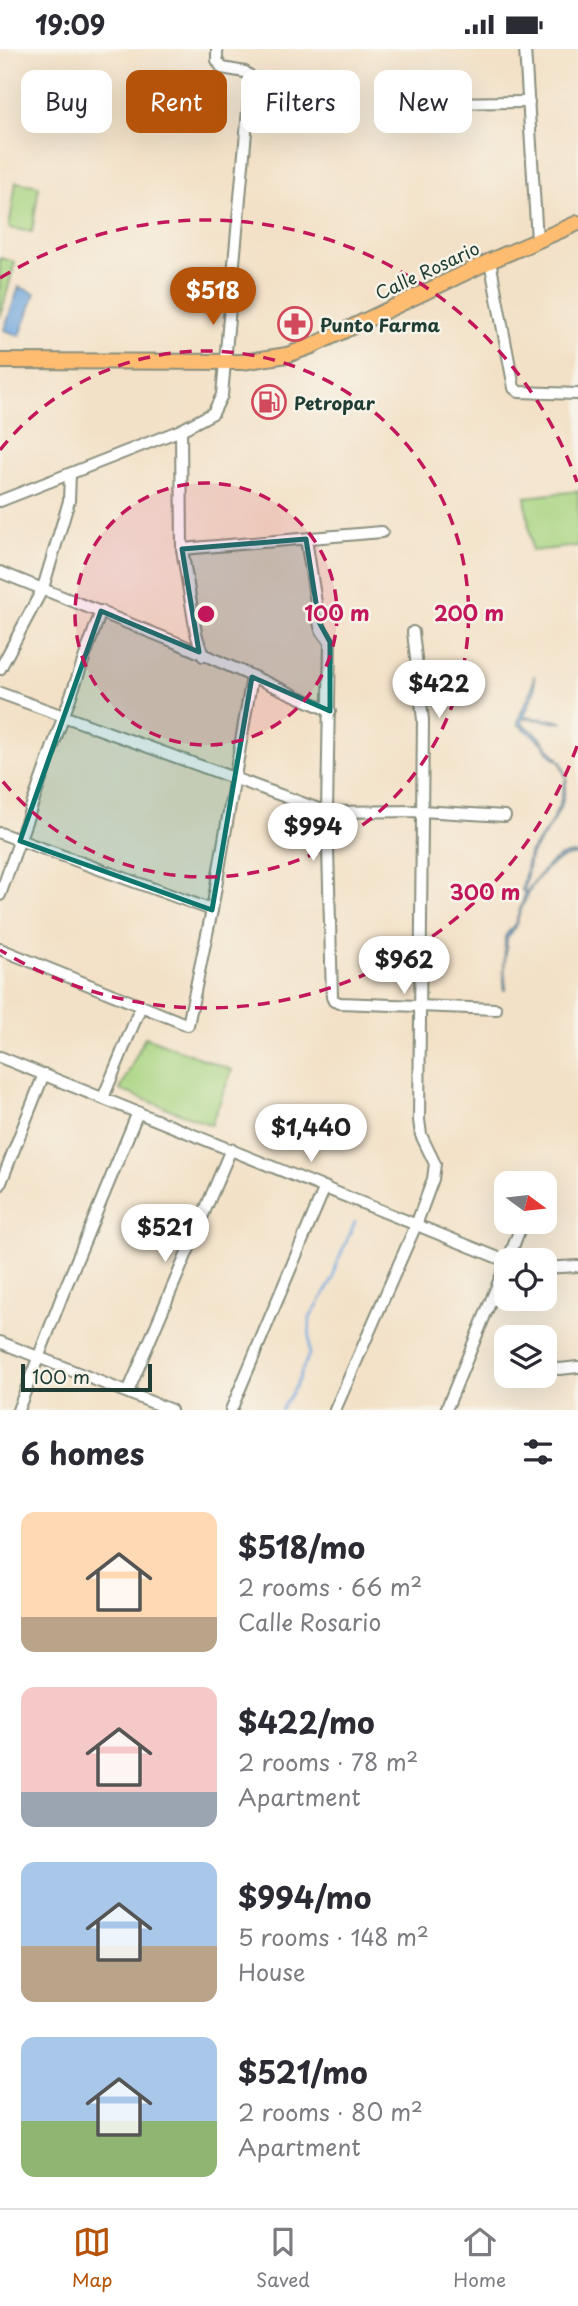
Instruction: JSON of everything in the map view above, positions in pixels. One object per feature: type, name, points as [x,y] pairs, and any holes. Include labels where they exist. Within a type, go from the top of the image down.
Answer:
[{"type":"main road","name":"Calle Rosario","points":[[0,361],[242,362],[287,355],[312,346],[490,261],[578,223]]},
{"type":"street","points":[[0,501],[181,430],[213,413],[219,405],[251,77],[245,72],[222,68],[217,60],[217,49]]},
{"type":"street","points":[[525,49],[537,240]]},
{"type":"street","points":[[472,103],[529,102]]},
{"type":"street","points":[[490,261],[514,388],[519,392],[578,394]]},
{"type":"street","points":[[181,430],[182,549],[196,633],[203,656]]},
{"type":"street","points":[[0,669],[43,588],[69,501],[71,474]]},
{"type":"street","points":[[182,549],[382,532]]},
{"type":"street","points":[[306,539],[319,622],[321,630],[330,642],[327,811],[332,997],[340,1003],[496,1009]]},
{"type":"street","points":[[0,572],[101,611],[330,711]]},
{"type":"street","points":[[0,895],[101,611]]},
{"type":"street","points":[[335,1410],[416,1225],[433,1179],[435,1164],[421,1135],[419,1120],[423,720],[413,632]]},
{"type":"street","points":[[183,646],[193,642],[196,633]]},
{"type":"street","points":[[0,949],[188,1025],[212,910],[252,677]]},
{"type":"street","points":[[0,694],[327,811],[421,811],[505,816]]},
{"type":"street","points":[[0,833],[212,910]]},
{"type":"street","points":[[103,1098],[141,1006]]},
{"type":"street","points":[[0,1057],[494,1257]]},
{"type":"street","points":[[0,1185],[44,1074]]},
{"type":"street","points":[[19,1410],[138,1112]]},
{"type":"street","points":[[128,1392],[231,1149]]},
{"type":"street","points":[[231,1410],[325,1187]]},
{"type":"street","points":[[557,1267],[578,1266]]},
{"type":"street","points":[[446,1410],[494,1292]]},
{"type":"street","points":[[0,1342],[171,1410]]},
{"type":"street","points":[[557,1369],[578,1367]]},
{"type":"highlighted area","points":[[306,539],[319,622],[330,642],[330,711],[252,677],[212,910],[20,841],[101,611],[199,652],[182,549]]},
{"type":"green space","points":[[16,182],[39,186],[32,232],[9,228]]},
{"type":"green space","points":[[0,258],[15,262],[0,318]]},
{"type":"green space","points":[[578,491],[578,546],[532,551],[525,497]]},
{"type":"green space","points":[[145,1037],[232,1070],[211,1125],[120,1090]]},
{"type":"water","points":[[19,287],[35,293],[20,336],[4,330]]},
{"type":"water","points":[[534,675],[535,689],[524,717],[563,723],[523,718],[522,723],[539,736],[561,762],[567,778],[562,804],[552,824],[530,856],[524,892],[526,893],[548,865],[555,860],[569,854],[578,854],[558,860],[536,881],[525,899],[515,928],[507,938],[504,965],[505,936],[515,924],[525,895],[522,889],[529,854],[550,825],[560,803],[566,778],[560,762],[549,753],[544,744],[518,724],[532,690]]},
{"type":"waterway","points":[[281,1410],[296,1385],[309,1354],[310,1318],[333,1279],[336,1265],[355,1222]]},
{"type":"place","name":"Punto Farma","points":[[295,324]]},
{"type":"place","name":"Petropar","points":[[269,402]]}]
